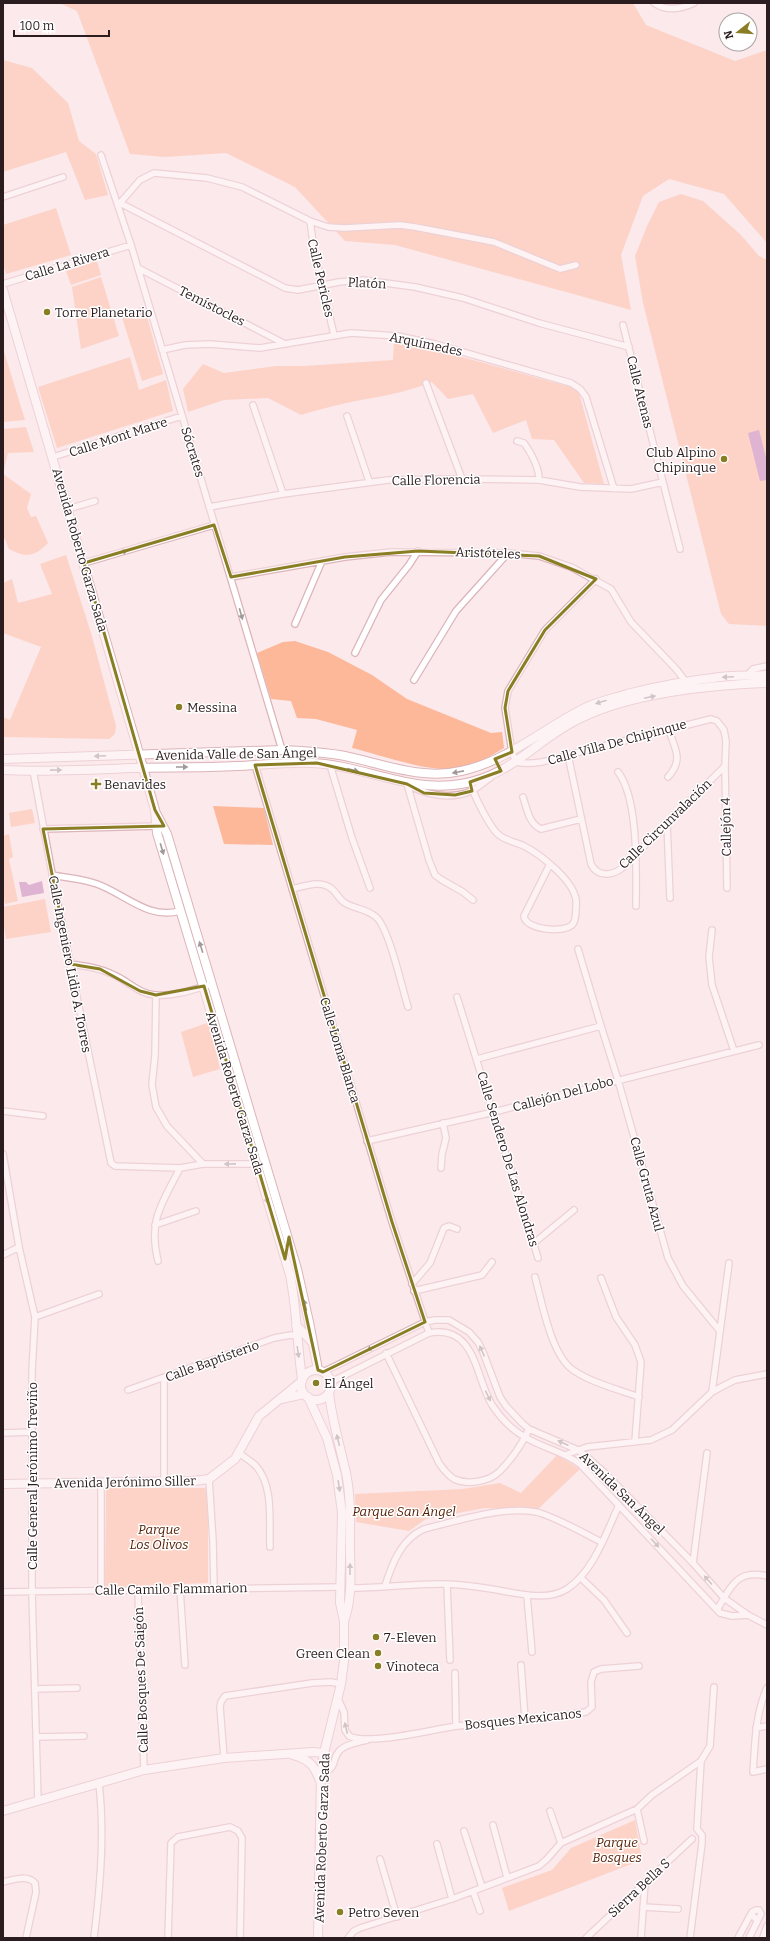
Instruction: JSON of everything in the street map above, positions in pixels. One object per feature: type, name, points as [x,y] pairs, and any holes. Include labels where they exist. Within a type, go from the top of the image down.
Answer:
[{"type":"street","points":[[654,3],[658,6],[674,9],[684,8],[694,3]]},
{"type":"street","name":"Sócrates","points":[[101,155],[119,204],[282,750]]},
{"type":"street","points":[[119,204],[144,177],[154,173],[207,178],[242,187],[310,221],[336,228],[389,225],[415,227],[494,242],[560,269],[576,265]]},
{"type":"street","points":[[3,198],[63,177]]},
{"type":"street","name":"Platón","points":[[119,204],[285,288],[298,290],[339,282],[363,280],[415,287],[463,298],[629,348]]},
{"type":"street","name":"Calle Pericles","points":[[310,221],[314,249],[334,336]]},
{"type":"street","name":"Calle La Rivera","points":[[3,284],[131,245]]},
{"type":"street","name":"Temístocles","points":[[138,268],[285,344]]},
{"type":"street","name":"Avenida Roberto Garza Sada","points":[[3,290],[155,810],[212,984],[302,1291],[313,1344],[321,1371]]},
{"type":"street","name":"Calle Atenas","points":[[623,325],[680,549]]},
{"type":"street","name":"Arquímedes","points":[[162,350],[196,344],[260,348],[334,336],[373,333],[415,339],[571,383],[580,388],[586,397],[614,489]]},
{"type":"street","points":[[426,383],[462,479]]},
{"type":"street","points":[[253,405],[283,494]]},
{"type":"street","name":"Calle Mont Matre","points":[[53,458],[182,416]]},
{"type":"street","points":[[347,416],[369,481]]},
{"type":"street","points":[[517,441],[524,443],[529,450],[537,469],[539,480]]},
{"type":"street","name":"Calle Florencia","points":[[209,507],[369,481],[462,479],[539,480],[580,487],[614,489],[631,489],[663,482]]},
{"type":"street","points":[[68,509],[95,501]]},
{"type":"street","points":[[84,563],[214,525]]},
{"type":"street","points":[[355,653],[381,600],[409,566],[418,551]]},
{"type":"street","name":"Aristóteles","points":[[230,577],[379,553],[418,551],[508,553],[530,555],[552,560],[596,579],[611,589],[631,622],[676,669],[687,686]]},
{"type":"street","points":[[414,680],[456,611],[508,553]]},
{"type":"street","points":[[295,624],[322,562]]},
{"type":"street","points":[[520,761],[514,751],[506,708],[508,691],[545,630],[596,579]]},
{"type":"street","points":[[746,676],[753,669],[767,666]]},
{"type":"street","name":"Avenida Valle de San Ángel","points":[[3,770],[143,768],[291,763],[330,765],[407,784],[471,786],[520,761],[560,730],[581,718],[611,706],[687,686],[714,677],[767,675]]},
{"type":"street","name":"Avenida Valle de San Ángel","points":[[3,759],[282,750],[328,753],[429,774],[461,772],[514,751],[559,721],[592,705],[642,690],[687,686],[767,683]]},
{"type":"street","name":"Calle Villa De Chipinque","points":[[520,761],[539,763],[711,719],[717,721],[724,730],[726,741],[726,766]]},
{"type":"street","points":[[668,777],[676,769],[678,763],[669,730]]},
{"type":"street","name":"Calle Circunvalación","points":[[568,755],[591,864],[598,872],[607,874],[618,871],[726,766]]},
{"type":"street","points":[[495,759],[498,773]]},
{"type":"street","name":"Calle Loma Blanca","points":[[255,765],[367,1141],[414,1291],[429,1333]]},
{"type":"street","points":[[330,765],[352,838],[370,888]]},
{"type":"street","name":"Callejón 4","points":[[726,766],[727,888]]},
{"type":"street","name":"Calle Ingeniero Lidio A. Torres","points":[[33,770],[43,829],[108,1157],[111,1163],[115,1166],[180,1168]]},
{"type":"street","points":[[618,772],[627,790],[637,852],[636,906]]},
{"type":"street","points":[[407,784],[429,860],[435,875],[463,892],[472,900]]},
{"type":"street","points":[[471,786],[495,832],[506,840],[522,845],[533,851],[550,864],[573,890],[576,897],[576,912],[574,921],[571,926],[563,929],[537,927],[526,923],[524,920],[524,916],[550,864]]},
{"type":"street","points":[[523,797],[530,818],[535,826],[541,829],[582,819]]},
{"type":"street","points":[[667,823],[670,898]]},
{"type":"street","points":[[43,829],[160,826]]},
{"type":"street","name":"Avenida Roberto Garza Sada","points":[[160,826],[180,911],[204,986],[285,1259],[292,1288],[296,1336],[302,1380]]},
{"type":"street","points":[[52,875],[97,883],[131,902],[152,910],[169,913],[180,911]]},
{"type":"street","points":[[292,889],[314,884],[325,885],[331,888],[344,903],[372,914],[378,918],[386,934],[408,1007]]},
{"type":"street","points":[[712,930],[709,957],[712,985],[734,1051]]},
{"type":"street","name":"Calle Gruta Azul","points":[[578,949],[618,1080],[668,1258],[683,1286],[719,1330]]},
{"type":"street","points":[[70,964],[100,969],[117,976],[140,990],[156,995],[212,984]]},
{"type":"street","points":[[156,995],[155,1055],[152,1085],[156,1108],[167,1126],[203,1164]]},
{"type":"street","name":"Calle Sendero De Las Alondras","points":[[457,997],[494,1112],[538,1258]]},
{"type":"street","points":[[477,1059],[601,1026]]},
{"type":"street","name":"Callejón Del Lobo","points":[[367,1141],[494,1112],[759,1045]]},
{"type":"street","points":[[3,1111],[43,1116]]},
{"type":"street","points":[[441,1168],[442,1154],[446,1138],[443,1124]]},
{"type":"street","name":"Calle General Jerónimo Treviño","points":[[3,1154],[5,1181],[35,1317],[32,1432],[32,1593],[38,1801]]},
{"type":"street","points":[[158,1261],[155,1248],[155,1225],[158,1210],[180,1168],[203,1164],[256,1164]]},
{"type":"street","points":[[534,1243],[574,1210]]},
{"type":"street","points":[[155,1225],[196,1211]]},
{"type":"street","points":[[282,1222],[280,1229],[286,1251],[285,1259],[290,1264],[295,1281],[302,1291]]},
{"type":"street","points":[[412,1284],[430,1263],[444,1228],[449,1226],[457,1229]]},
{"type":"street","points":[[3,1255],[19,1246]]},
{"type":"street","points":[[414,1291],[482,1275],[492,1262]]},
{"type":"street","points":[[712,1392],[729,1263]]},
{"type":"street","points":[[535,1277],[555,1346],[565,1364],[581,1375],[638,1397]]},
{"type":"street","points":[[601,1278],[616,1317],[639,1353],[641,1370],[635,1442]]},
{"type":"street","points":[[35,1317],[99,1294]]},
{"type":"street","name":"Avenida San Ángel","points":[[321,1371],[425,1322],[449,1320],[470,1332],[478,1342],[497,1390],[506,1406],[529,1429],[578,1450],[605,1473],[693,1563],[724,1598],[767,1625]]},
{"type":"street","points":[[296,1325],[313,1344]]},
{"type":"street","name":"Avenida San Ángel","points":[[331,1382],[386,1353],[429,1333],[439,1331],[447,1332],[463,1342],[473,1358],[493,1405],[511,1427],[525,1438],[565,1455],[580,1464],[717,1610]]},
{"type":"street","name":"Calle Baptisterio","points":[[128,1390],[164,1379],[274,1338],[291,1335],[296,1336]]},
{"type":"street","points":[[386,1353],[439,1464],[454,1478],[464,1482],[476,1481],[488,1479],[498,1473],[525,1438],[529,1429]]},
{"type":"street","points":[[321,1371],[331,1382],[329,1392],[326,1396],[317,1400],[306,1396],[302,1380],[307,1373],[321,1371]]},
{"type":"street","points":[[565,1455],[578,1450],[611,1443],[651,1440],[672,1430],[712,1392],[735,1380],[767,1374]]},
{"type":"street","points":[[164,1379],[164,1482]]},
{"type":"street","name":"Avenida Jerónimo Siller","points":[[3,1484],[164,1482],[209,1479],[225,1468],[239,1453],[259,1416],[302,1380]]},
{"type":"street","name":"Avenida Roberto Garza Sada","points":[[329,1392],[333,1420],[346,1474],[349,1494],[350,1588],[348,1610],[344,1621]]},
{"type":"street","name":"Avenida Roberto Garza Sada","points":[[306,1396],[327,1438],[338,1475],[342,1513],[340,1587],[341,1610],[344,1621],[344,1661],[341,1684],[324,1753],[321,1784],[318,1938]]},
{"type":"street","name":"Avenida Jerónimo Siller","points":[[280,1399],[306,1396]]},
{"type":"street","points":[[3,1433],[32,1432]]},
{"type":"street","points":[[239,1453],[255,1465],[265,1480],[269,1509],[270,1547]]},
{"type":"street","points":[[693,1563],[707,1453]]},
{"type":"street","points":[[209,1479],[214,1588]]},
{"type":"street","points":[[101,1482],[101,1591]]},
{"type":"street","points":[[350,1588],[447,1584],[527,1596],[555,1594],[565,1590],[581,1578],[619,1505]]},
{"type":"street","points":[[385,1586],[394,1561],[402,1547],[416,1532],[502,1511],[528,1511],[541,1514],[601,1542]]},
{"type":"street","points":[[748,1614],[732,1616],[720,1613],[717,1610],[736,1580],[745,1575],[756,1574],[767,1576]]},
{"type":"street","points":[[581,1578],[604,1600],[627,1633]]},
{"type":"street","points":[[447,1584],[450,1660]]},
{"type":"street","name":"Calle Camilo Flammarion","points":[[3,1592],[32,1593],[214,1588],[340,1587]]},
{"type":"street","points":[[180,1589],[186,1665]]},
{"type":"street","name":"Calle Bosques De Saigón","points":[[138,1590],[144,1770]]},
{"type":"street","points":[[527,1596],[532,1652]]},
{"type":"street","points":[[521,1665],[525,1719]]},
{"type":"street","name":"Bosques Mexicanos","points":[[337,1698],[344,1712],[347,1734],[352,1737],[371,1738],[402,1736],[456,1726],[590,1711],[593,1704],[591,1682],[594,1672],[600,1669],[640,1666]]},
{"type":"street","points":[[455,1674],[456,1726]]},
{"type":"street","points":[[224,1758],[220,1707],[225,1696],[312,1683],[331,1682],[341,1684]]},
{"type":"street","points":[[690,1938],[702,1843],[702,1835],[697,1829],[702,1761],[710,1746],[714,1687]]},
{"type":"street","points":[[35,1690],[77,1688]]},
{"type":"street","points":[[767,1688],[762,1700],[756,1728],[753,1772],[767,1769]]},
{"type":"street","points":[[756,1728],[767,1726]]},
{"type":"street","points":[[36,1737],[84,1736]]},
{"type":"street","name":"Bosques Mexicanos","points":[[322,1775],[332,1768],[341,1749],[371,1738]]},
{"type":"street","points":[[3,1811],[144,1770],[224,1758],[313,1752],[324,1753]]},
{"type":"street","points":[[288,1754],[304,1759],[310,1763],[321,1784]]},
{"type":"street","points":[[348,1938],[357,1930],[452,1899],[539,1866],[561,1843],[637,1809],[652,1795],[702,1761]]},
{"type":"street","points":[[94,1938],[100,1868],[102,1807],[99,1784]]},
{"type":"street","points":[[637,1809],[644,1841]]},
{"type":"street","points":[[550,1811],[561,1843]]},
{"type":"street","points":[[493,1825],[507,1877]]},
{"type":"street","points":[[168,1938],[171,1843],[178,1837],[230,1827],[238,1831],[242,1838],[240,1938]]},
{"type":"street","points":[[464,1831],[482,1887]]},
{"type":"street","name":"Sierra Bella S","points":[[586,1938],[692,1839]]},
{"type":"street","points":[[437,1844],[452,1899]]},
{"type":"street","points":[[380,1859],[397,1917]]},
{"type":"street","points":[[3,1882],[30,1878],[35,1883],[36,1892],[26,1938]]},
{"type":"street","points":[[641,1938],[644,1883]]},
{"type":"street","points":[[473,1891],[480,1911]]},
{"type":"street","points":[[643,1907],[678,1909]]},
{"type":"street","points":[[738,1938],[752,1915],[753,1918],[759,1918],[749,1938]]},
{"type":"street","points":[[764,1937],[767,1926]]},
{"type":"highlighted area","points":[[214,525],[231,577],[345,557],[418,551],[539,556],[596,579],[545,630],[508,691],[505,708],[512,752],[495,759],[501,771],[470,782],[472,791],[455,795],[424,793],[407,784],[317,763],[255,765],[392,1222],[425,1322],[323,1372],[318,1370],[289,1237],[285,1259],[204,986],[156,995],[140,991],[100,969],[70,964],[43,829],[164,826],[155,810],[84,563]]},
{"type":"green space","points":[[59,3],[633,3],[646,25],[735,61],[767,50],[767,243],[724,194],[669,179],[643,196],[621,255],[631,310],[395,245],[345,241],[295,187],[226,153],[165,157],[130,154],[77,11]]},
{"type":"green space","points":[[3,60],[32,68],[68,103],[79,141],[96,154],[108,195],[85,200],[66,152],[3,172]]},
{"type":"green space","name":"Club Alpino Chipinque","points":[[681,194],[703,201],[741,235],[759,256],[767,260],[767,626],[729,624],[721,614],[643,303],[635,256],[647,226],[659,202]]},
{"type":"green space","points":[[56,208],[71,255],[6,274],[3,264],[3,225]]},
{"type":"green space","points":[[97,261],[101,275],[71,285],[66,271]]},
{"type":"green space","points":[[101,277],[119,336],[81,349],[72,287]]},
{"type":"green space","points":[[144,306],[163,374],[142,381],[121,314]]},
{"type":"green space","points":[[394,343],[415,344],[578,389],[604,484],[584,483],[554,440],[532,439],[526,420],[493,433],[473,394],[448,399],[432,382],[399,392],[337,405],[301,415],[268,398],[224,400],[188,412],[183,389],[203,364],[224,373],[276,366],[304,366],[393,360]]},
{"type":"green space","points":[[3,348],[25,420],[3,422]]},
{"type":"green space","points":[[130,357],[139,390],[166,380],[173,411],[57,448],[38,387]]},
{"type":"green space","points":[[26,427],[34,452],[8,453],[3,473],[3,429]]},
{"type":"green space","points":[[3,474],[31,494],[27,508],[31,517],[36,516],[48,543],[39,551],[30,555],[20,554],[9,549],[3,535]]},
{"type":"green space","points":[[66,555],[91,633],[116,726],[115,734],[109,739],[3,737],[3,717],[10,720],[41,647],[3,633],[3,583],[12,579],[18,603],[52,594],[40,564]]},
{"type":"green space","points":[[295,641],[328,652],[372,675],[407,699],[491,733],[502,732],[504,748],[469,766],[456,769],[444,769],[418,766],[352,748],[357,730],[316,719],[297,718],[291,701],[271,699],[257,653],[283,642]]},
{"type":"green space","points":[[213,806],[264,808],[273,845],[224,844]]},
{"type":"green space","points":[[32,809],[35,823],[11,827],[9,813]]},
{"type":"green space","points":[[9,834],[13,857],[9,859],[18,901],[5,904],[3,894],[3,836]]},
{"type":"green space","points":[[45,899],[51,932],[6,939],[3,921],[3,907]]},
{"type":"green space","points":[[210,1022],[220,1069],[193,1077],[181,1032]]},
{"type":"green space","name":"Parque San Ángel","points":[[557,1455],[580,1469],[537,1510],[485,1508],[426,1519],[409,1531],[356,1522],[355,1494],[463,1489],[500,1483],[521,1493]]},
{"type":"green space","name":"Parque Los Olivos","points":[[106,1488],[205,1488],[208,1497],[208,1583],[105,1587]]},
{"type":"green space","name":"Parque Bosques","points":[[635,1820],[642,1860],[509,1911],[502,1888],[552,1870],[571,1848]]},
{"type":"shaded area","points":[[759,430],[767,461],[767,480],[760,481],[748,433]]},
{"type":"shaded area","points":[[42,881],[44,893],[22,897],[19,882],[26,882],[29,885]]},
{"type":"place","name":"Torre Planetario","points":[[47,312]]},
{"type":"place","name":"Club Alpino Chipinque","points":[[724,459]]},
{"type":"place","name":"Messina","points":[[179,707]]},
{"type":"place","name":"Benavides","points":[[96,784]]},
{"type":"place","name":"El Ángel","points":[[316,1383]]},
{"type":"place","name":"7-Eleven","points":[[376,1637]]},
{"type":"place","name":"Green Clean","points":[[378,1653]]},
{"type":"place","name":"Vinoteca","points":[[378,1666]]},
{"type":"place","name":"Petro Seven","points":[[340,1912]]}]
